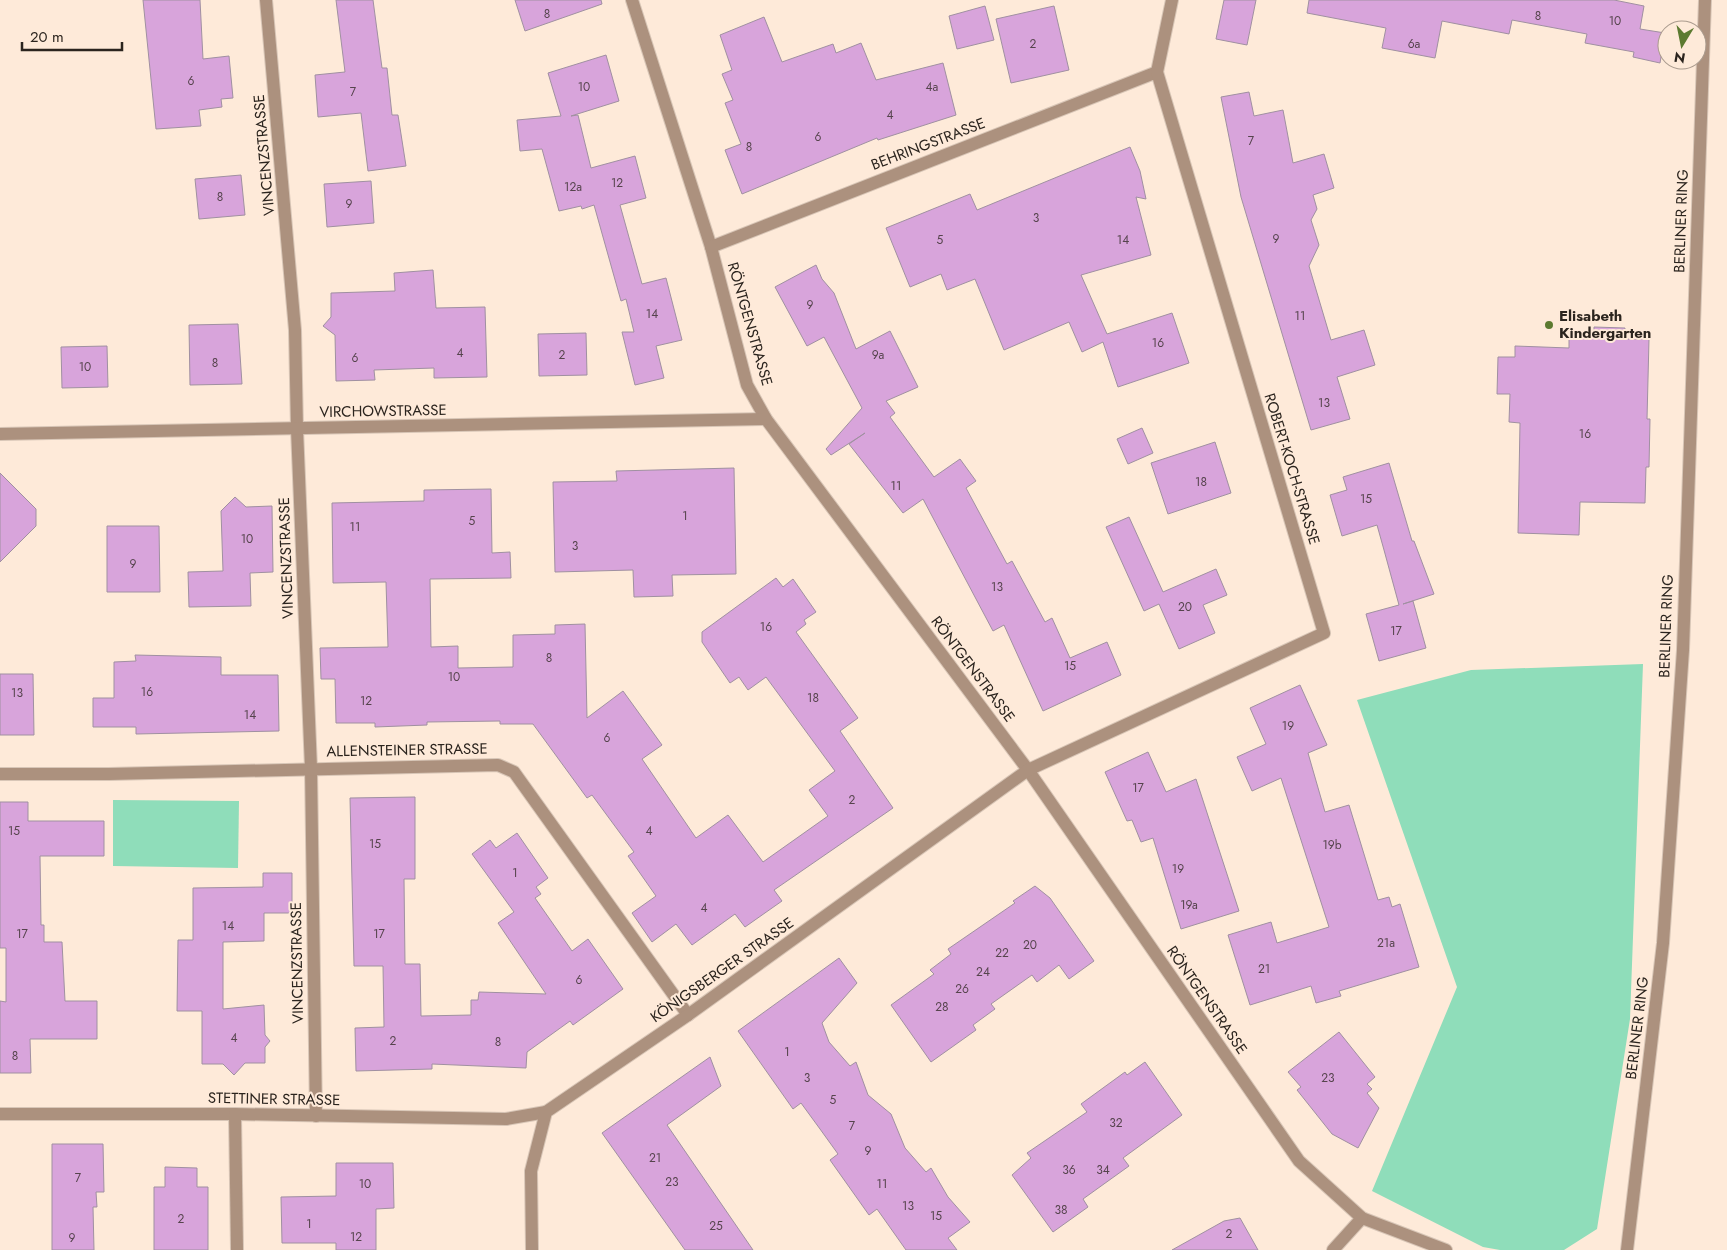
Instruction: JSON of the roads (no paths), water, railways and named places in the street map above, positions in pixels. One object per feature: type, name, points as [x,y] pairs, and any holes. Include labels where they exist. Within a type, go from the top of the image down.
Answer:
[{"type":"street","name":"VINCENZSTRASSE","points":[[266,0],[295,330],[297,429],[311,768],[316,1116]]},
{"type":"street","name":"RÖNTGENSTRASSE","points":[[632,0],[711,247],[747,385],[766,419],[1028,770],[1299,1161],[1362,1218],[1446,1250]]},
{"type":"street","name":"ROBERT-KOCH-STRASSE","points":[[1028,770],[1324,633],[1157,72],[1172,0]]},
{"type":"street","name":"BERLINER RING","points":[[1627,1250],[1663,942],[1683,650],[1705,0]]},
{"type":"street","name":"BEHRINGSTRASSE","points":[[711,247],[1157,72]]},
{"type":"street","name":"VIRCHOWSTRASSE","points":[[0,434],[766,419]]},
{"type":"street","name":"ALLENSTEINER STRASSE","points":[[0,774],[109,774],[498,765],[514,772],[688,1015]]},
{"type":"street","name":"KÖNIGSBERGER STRASSE","points":[[546,1112],[688,1015],[1028,770]]},
{"type":"street","name":"STETTINER STRASSE","points":[[0,1114],[235,1114],[506,1119],[546,1112]]},
{"type":"street","points":[[532,1250],[530,1172],[546,1112]]},
{"type":"street","points":[[235,1114],[237,1250]]},
{"type":"street","points":[[1333,1250],[1362,1218]]},
{"type":"place","name":"Elisabeth Kindergarten","points":[[1549,325]]}]
